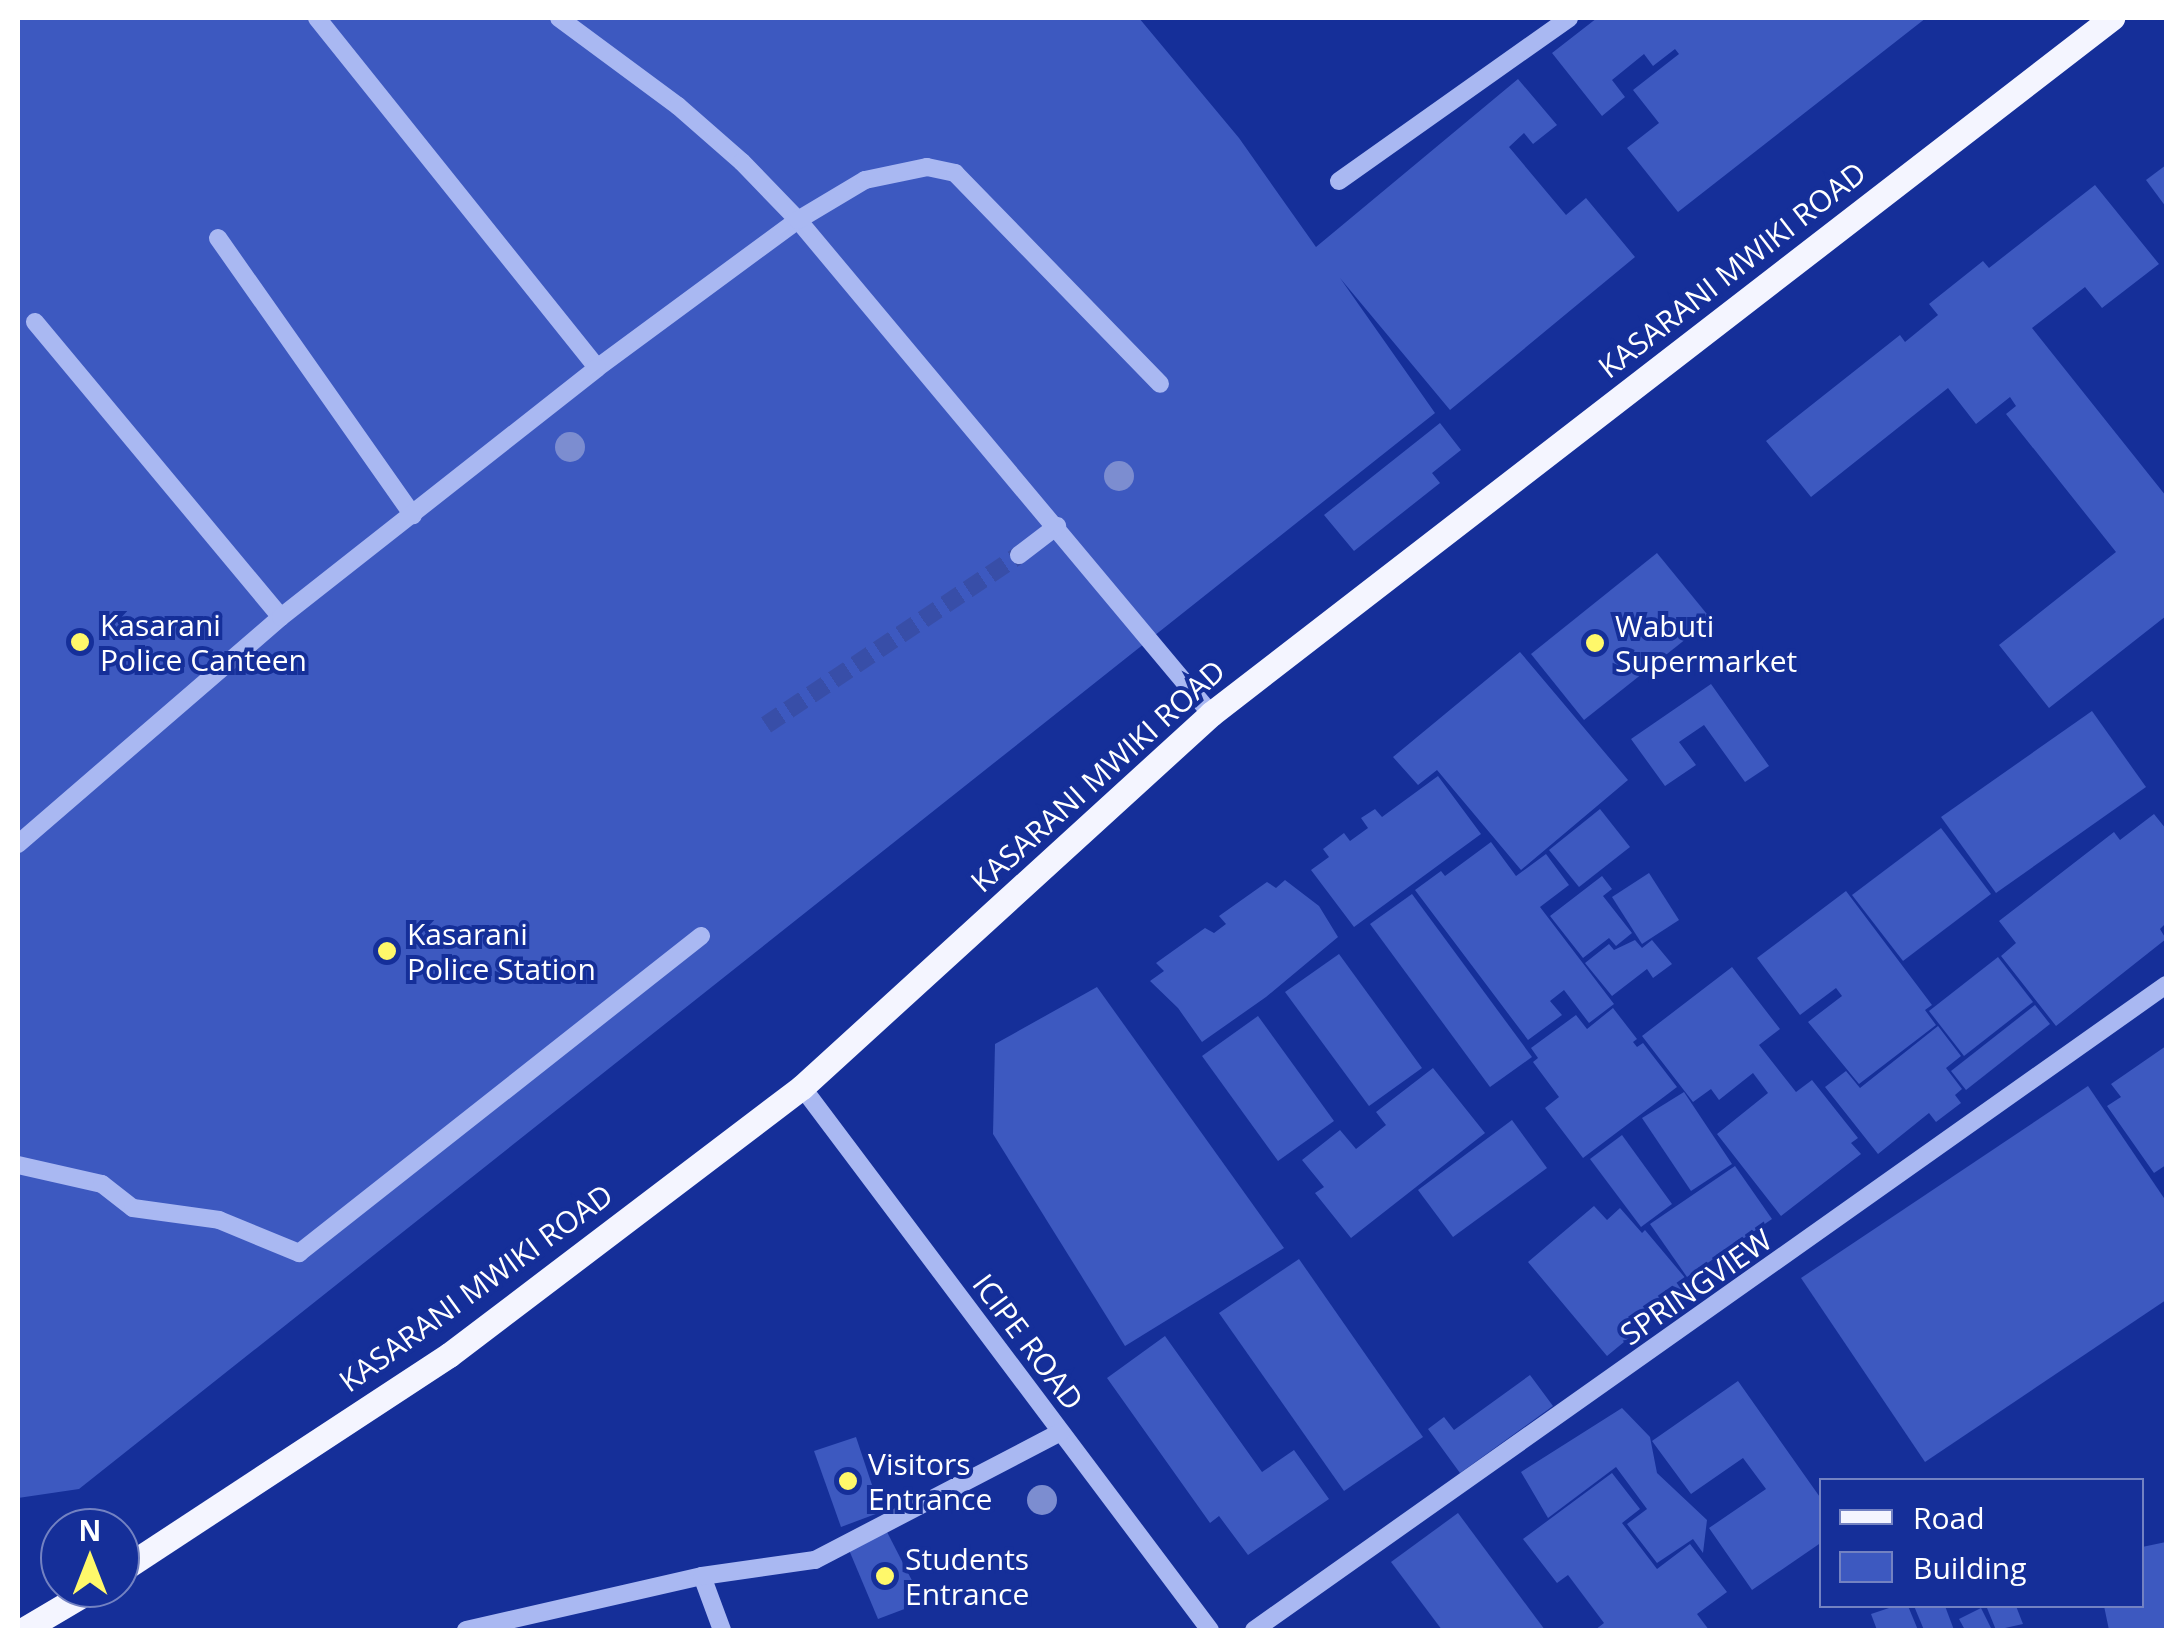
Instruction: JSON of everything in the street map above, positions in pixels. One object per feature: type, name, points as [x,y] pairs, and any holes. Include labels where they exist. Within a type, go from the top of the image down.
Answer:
[{"type":"main road","name":"KASARANI MWIKI ROAD","points":[[140,1558],[449,1354],[802,1086],[1211,714],[2112,18]]},
{"type":"main road","points":[[23,1630],[60,1608]]},
{"type":"street","points":[[317,18],[598,368]]},
{"type":"street","points":[[559,18],[678,106],[742,162],[798,220],[1211,714]]},
{"type":"street","points":[[1339,182],[1569,18]]},
{"type":"street","points":[[18,844],[281,618],[598,368],[798,220],[865,180],[927,166],[956,173],[1160,384]]},
{"type":"street","points":[[218,238],[412,515]]},
{"type":"street","points":[[34,322],[281,618]]},
{"type":"street","points":[[1019,556],[1057,526]]},
{"type":"street","points":[[18,1165],[102,1184],[133,1208],[220,1220],[299,1253],[701,936]]},
{"type":"street","name":"SPRINGVIEW","points":[[1254,1630],[2166,985]]},
{"type":"street","name":"ICIPE ROAD","points":[[802,1086],[1210,1630]]},
{"type":"street","points":[[466,1630],[702,1576],[815,1560],[1061,1432]]},
{"type":"street","points":[[702,1576],[722,1630]]},
{"type":"building","name":"Kasarani Police Station","points":[[18,18],[1139,18],[1239,138],[1316,247],[1518,79],[1557,125],[1533,144],[1524,133],[1509,147],[1566,215],[1586,198],[1635,257],[1450,410],[1340,278],[1435,413],[79,1489],[18,1498]]},
{"type":"building","points":[[1597,18],[1926,18],[1678,212],[1627,148],[1659,123],[1633,90],[1679,54],[1675,49],[1653,66],[1644,54],[1612,80],[1625,97],[1602,116],[1552,53]]},
{"type":"building","points":[[2166,165],[2166,207],[2146,180]]},
{"type":"building","points":[[2095,185],[2159,264],[2102,308],[2085,287],[2032,328],[2166,496],[2166,616],[2049,708],[1999,645],[2116,552],[2006,414],[2016,406],[2010,397],[1976,424],[1948,388],[1811,497],[1766,441],[1900,335],[1905,342],[1938,315],[1929,304],[1983,261],[1989,268]]},
{"type":"building","points":[[1440,423],[1461,450],[1432,473],[1440,483],[1354,551],[1324,515]]},
{"type":"building","points":[[1657,553],[1711,619],[1584,720],[1531,654]]},
{"type":"building","points":[[1520,652],[1628,780],[1521,870],[1437,770],[1418,785],[1393,757]]},
{"type":"building","points":[[1711,684],[1769,766],[1745,782],[1704,725],[1679,742],[1696,765],[1665,786],[1631,739]]},
{"type":"building","points":[[2092,711],[2146,787],[1996,893],[1941,817]]},
{"type":"building","points":[[1438,776],[1481,834],[1354,927],[1311,870],[1329,857],[1323,849],[1344,833],[1350,841],[1368,828],[1361,818],[1375,809],[1382,817]]},
{"type":"building","points":[[1600,809],[1630,847],[1579,887],[1549,850]]},
{"type":"building","points":[[2154,814],[2166,829],[2166,923],[2160,929],[2166,939],[2056,1026],[2001,956],[2016,943],[1999,921],[2114,832],[2120,840]]},
{"type":"building","points":[[1941,828],[1991,894],[1903,961],[1852,895]]},
{"type":"building","points":[[1491,842],[1516,876],[1546,854],[1569,885],[1540,907],[1614,1004],[1589,1023],[1564,990],[1550,1001],[1562,1015],[1528,1040],[1415,890],[1441,871],[1445,876]]},
{"type":"building","points":[[1649,873],[1679,920],[1642,944],[1612,897]]},
{"type":"building","points":[[1602,876],[1612,889],[1603,896],[1632,933],[1616,946],[1609,938],[1583,958],[1550,916]]},
{"type":"building","points":[[1285,880],[1319,906],[1338,937],[1266,997],[1202,1042],[1178,1008],[1150,981],[1164,971],[1156,963],[1205,928],[1214,933],[1226,924],[1219,916],[1267,882],[1276,888]]},
{"type":"building","points":[[1846,891],[1932,1005],[1925,1010],[1936,1025],[1859,1084],[1808,1022],[1842,996],[1836,988],[1800,1015],[1757,958]]},
{"type":"building","points":[[1412,894],[1532,1057],[1490,1087],[1370,924]]},
{"type":"building","points":[[1635,940],[1642,948],[1652,940],[1672,964],[1653,978],[1647,969],[1612,996],[1585,963],[1609,944],[1614,950]]},
{"type":"building","points":[[1339,954],[1422,1068],[1369,1106],[1285,992]]},
{"type":"building","points":[[1998,957],[2033,1002],[1964,1056],[1929,1011]]},
{"type":"building","points":[[1732,967],[1780,1029],[1759,1045],[1796,1092],[1812,1080],[1858,1138],[1851,1143],[1861,1154],[1781,1216],[1717,1134],[1768,1093],[1753,1073],[1719,1100],[1711,1089],[1693,1102],[1642,1036]]},
{"type":"building","points":[[1097,987],[1284,1248],[1125,1346],[993,1134],[995,1044]]},
{"type":"building","points":[[2035,1005],[2050,1024],[1966,1090],[1951,1071]]},
{"type":"building","points":[[1613,1008],[1637,1039],[1633,1042],[1637,1047],[1643,1043],[1677,1087],[1583,1158],[1545,1108],[1559,1097],[1533,1062],[1538,1058],[1531,1048],[1576,1015],[1587,1029]]},
{"type":"building","points":[[1258,1016],[1334,1121],[1278,1161],[1202,1056]]},
{"type":"building","points":[[1938,1026],[1961,1056],[1946,1068],[1962,1089],[1955,1095],[1961,1103],[1936,1122],[1929,1113],[1878,1154],[1825,1087],[1846,1071],[1860,1088]]},
{"type":"building","points":[[2166,1046],[2166,1165],[2154,1173],[2107,1106],[2121,1097],[2111,1084]]},
{"type":"building","points":[[1433,1068],[1485,1133],[1351,1238],[1315,1193],[1324,1187],[1302,1160],[1340,1130],[1356,1149],[1386,1125],[1376,1112]]},
{"type":"building","points":[[2088,1086],[2166,1201],[2166,1300],[1925,1462],[1801,1278]]},
{"type":"building","points":[[1684,1092],[1732,1164],[1691,1191],[1642,1118]]},
{"type":"building","points":[[1512,1120],[1547,1168],[1453,1237],[1418,1190]]},
{"type":"building","points":[[1622,1135],[1672,1204],[1641,1227],[1590,1159]]},
{"type":"building","points":[[1735,1166],[1772,1219],[1687,1277],[1650,1224]]},
{"type":"building","points":[[1594,1206],[1607,1220],[1620,1208],[1642,1233],[1645,1230],[1692,1286],[1607,1356],[1528,1262]]},
{"type":"building","points":[[1299,1259],[1423,1437],[1344,1491],[1219,1313]]},
{"type":"building","points":[[1165,1336],[1262,1472],[1294,1450],[1329,1499],[1248,1555],[1219,1516],[1210,1523],[1107,1378]]},
{"type":"building","points":[[1530,1375],[1553,1406],[1460,1473],[1428,1429],[1444,1417],[1454,1430]]},
{"type":"building","points":[[1738,1381],[1819,1496],[1819,1544],[1752,1590],[1709,1528],[1766,1489],[1743,1458],[1691,1494],[1652,1441]]},
{"type":"building","points":[[1622,1408],[1650,1437],[1657,1473],[1707,1520],[1703,1553],[1693,1539],[1657,1563],[1627,1524],[1647,1509],[1616,1467],[1548,1518],[1521,1472]]},
{"type":"building","name":"Visitors Entrance","points":[[856,1437],[881,1512],[841,1527],[814,1451]]},
{"type":"building","points":[[1612,1473],[1640,1509],[1622,1523],[1657,1569],[1690,1544],[1727,1592],[1697,1614],[1709,1630],[1595,1630],[1604,1623],[1568,1575],[1557,1583],[1523,1539]]},
{"type":"building","points":[[1458,1513],[1545,1630],[1442,1630],[1391,1562]]},
{"type":"building","name":"Students Entrance","points":[[886,1530],[923,1602],[878,1619],[849,1550]]},
{"type":"building","points":[[2166,1542],[2166,1630],[2109,1630],[2104,1608],[2144,1608],[2144,1547]]},
{"type":"building","points":[[1889,1608],[1909,1608],[1918,1630],[1877,1630],[1871,1614]]},
{"type":"building","points":[[1915,1608],[1946,1608],[1954,1630],[1924,1630]]},
{"type":"building","points":[[1981,1608],[1992,1630],[1965,1630],[1959,1619]]},
{"type":"building","points":[[1987,1608],[2017,1608],[2023,1624],[1996,1630]]},
{"type":"tunnel","points":[[766,725],[1019,555]]},
{"type":"place","name":"Kasarani Police Canteen","points":[[80,642]]},
{"type":"place","name":"Wabuti Supermarket","points":[[1595,643]]},
{"type":"place","name":"Kasarani Police Station","points":[[387,951]]},
{"type":"place","name":"Visitors Entrance","points":[[848,1481]]},
{"type":"place","name":"Students Entrance","points":[[885,1576]]}]
